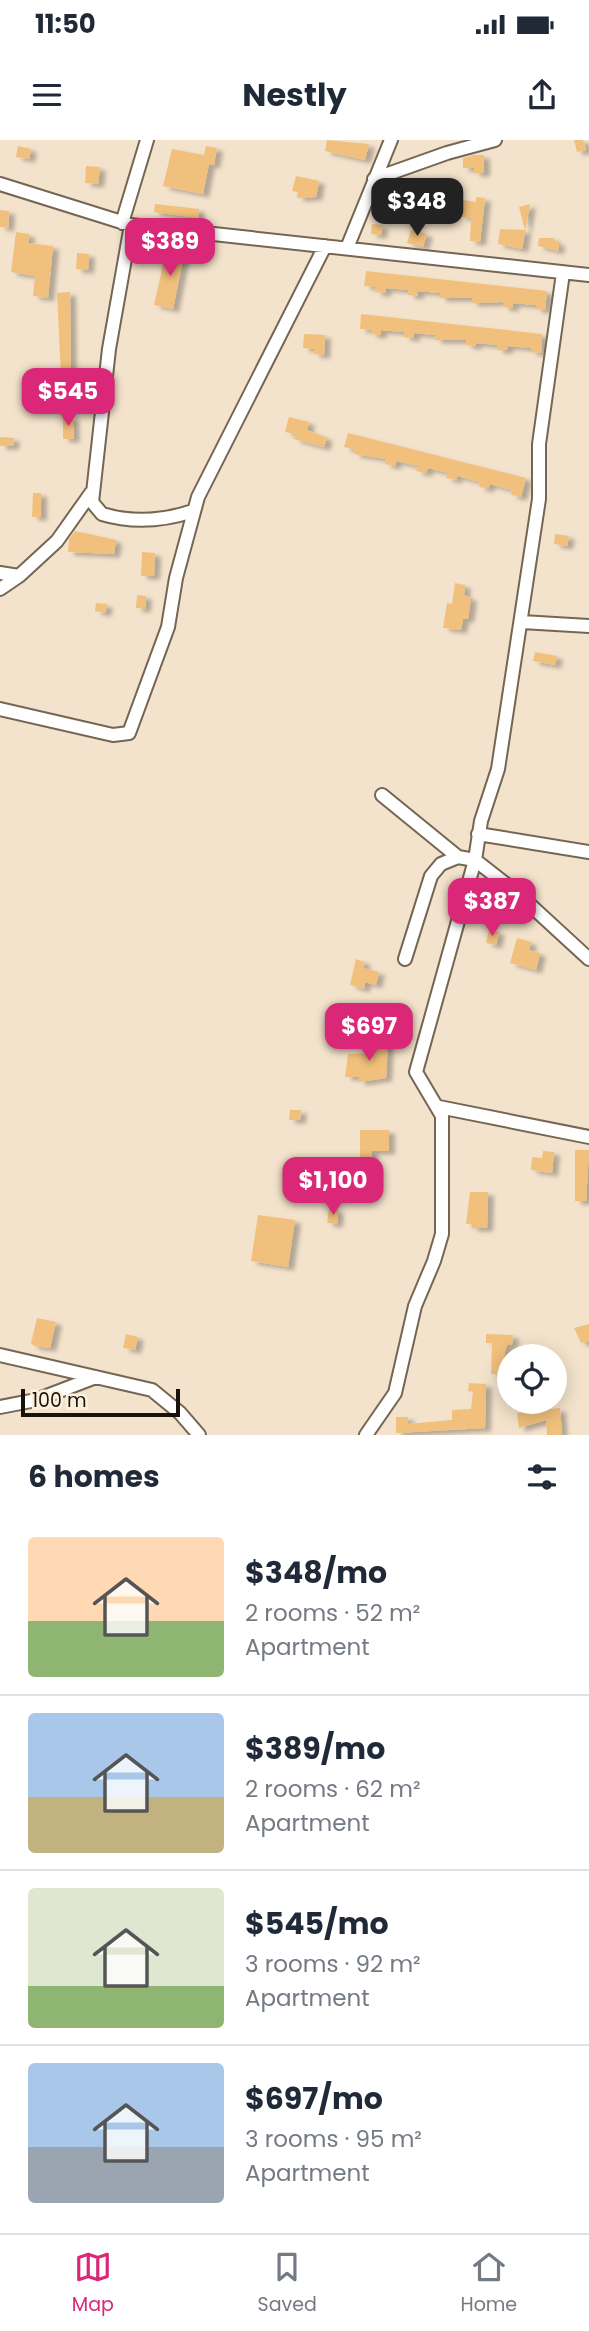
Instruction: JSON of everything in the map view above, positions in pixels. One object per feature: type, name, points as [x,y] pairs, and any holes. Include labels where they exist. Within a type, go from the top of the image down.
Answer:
[{"type":"street","points":[[147,140],[126,224],[91,493],[95,508],[114,517],[154,520],[193,511]]},
{"type":"street","points":[[347,248],[391,140]]},
{"type":"street","points":[[374,179],[447,153],[495,140]]},
{"type":"street","points":[[0,184],[126,224],[589,275]]},
{"type":"street","points":[[0,709],[113,734],[129,733],[168,627],[176,578],[193,511],[325,246]]},
{"type":"street","points":[[366,1435],[396,1393],[415,1306],[440,1246],[443,1128],[439,1107],[416,1072],[475,860],[478,834],[498,769],[539,499],[539,444],[563,273]]},
{"type":"street","points":[[0,589],[19,576],[57,541],[91,493]]},
{"type":"street","points":[[0,573],[19,576]]},
{"type":"street","points":[[522,622],[589,626]]},
{"type":"street","points":[[382,795],[458,857],[475,860],[516,892],[589,959]]},
{"type":"street","points":[[478,834],[589,852]]},
{"type":"street","points":[[405,959],[431,876],[441,864],[458,857]]},
{"type":"street","points":[[439,1107],[589,1137]]},
{"type":"street","points":[[0,1355],[152,1390],[180,1413],[199,1435]]},
{"type":"street","points":[[0,1407],[36,1400],[97,1376]]},
{"type":"building","points":[[327,140],[369,144],[365,160],[325,151]]},
{"type":"building","points":[[574,140],[583,140],[586,150],[577,152]]},
{"type":"building","points":[[18,146],[31,149],[29,159],[16,157]]},
{"type":"building","points":[[206,146],[217,148],[214,165],[209,164],[203,194],[163,186],[172,149],[204,155]]},
{"type":"building","points":[[484,155],[484,173],[474,173],[474,168],[463,168],[463,158]]},
{"type":"building","points":[[86,166],[100,167],[98,184],[85,183]]},
{"type":"building","points":[[296,176],[319,181],[316,197],[297,198],[298,192],[292,191]]},
{"type":"building","points":[[420,187],[435,190],[433,202],[418,199]]},
{"type":"building","points":[[476,197],[485,198],[480,242],[470,241],[471,218],[461,217],[463,200],[476,202]]},
{"type":"building","points":[[155,204],[199,209],[198,218],[154,212]]},
{"type":"building","points":[[530,204],[522,249],[498,244],[500,229],[525,230],[519,207]]},
{"type":"building","points":[[0,210],[9,211],[8,228],[0,227]]},
{"type":"building","points":[[372,224],[382,225],[381,235],[371,234]]},
{"type":"building","points":[[411,230],[427,234],[423,247],[407,243]]},
{"type":"building","points":[[16,232],[29,234],[28,243],[53,246],[48,298],[33,296],[35,276],[11,272]]},
{"type":"building","points":[[539,238],[554,238],[554,242],[559,242],[558,251],[538,246]]},
{"type":"building","points":[[167,246],[185,250],[173,309],[154,305]]},
{"type":"building","points":[[77,253],[89,254],[88,270],[76,269]]},
{"type":"building","points":[[366,271],[547,291],[545,310],[536,309],[536,305],[513,303],[513,308],[503,307],[503,302],[472,303],[472,298],[440,298],[440,293],[418,291],[418,296],[408,295],[409,290],[386,288],[385,293],[375,292],[376,287],[364,286]]},
{"type":"building","points":[[70,292],[71,375],[61,376],[57,293]]},
{"type":"building","points":[[361,314],[542,334],[541,353],[531,352],[531,348],[508,346],[507,350],[497,350],[498,345],[466,345],[466,340],[435,340],[436,335],[414,333],[414,338],[404,337],[404,332],[381,330],[381,335],[371,334],[371,330],[360,329]]},
{"type":"building","points":[[304,334],[325,335],[324,355],[314,354],[314,349],[303,348]]},
{"type":"building","points":[[63,417],[73,417],[74,439],[63,439]]},
{"type":"building","points":[[289,417],[309,422],[307,430],[327,438],[324,447],[294,439],[296,434],[285,432]]},
{"type":"building","points":[[348,433],[526,478],[521,497],[511,495],[512,490],[490,484],[488,489],[479,487],[480,482],[457,476],[456,480],[446,478],[448,473],[428,468],[426,473],[416,471],[418,466],[396,461],[395,466],[385,464],[386,459],[354,454],[355,450],[344,447]]},
{"type":"building","points":[[0,437],[14,438],[13,446],[0,446]]},
{"type":"building","points":[[33,493],[41,493],[41,517],[32,517]]},
{"type":"building","points":[[75,531],[116,540],[114,554],[68,552],[69,539]]},
{"type":"building","points":[[555,534],[569,536],[567,546],[554,544]]},
{"type":"building","points":[[142,552],[155,553],[154,576],[141,576]]},
{"type":"building","points":[[455,583],[465,585],[464,595],[471,598],[468,619],[463,619],[461,630],[443,628],[447,603],[452,604]]},
{"type":"building","points":[[137,595],[146,596],[145,609],[136,608]]},
{"type":"building","points":[[96,603],[107,604],[105,613],[95,611]]},
{"type":"building","points":[[535,652],[557,656],[555,665],[533,661]]},
{"type":"building","points":[[489,930],[499,932],[496,945],[486,943]]},
{"type":"building","points":[[517,938],[531,942],[529,950],[540,953],[536,970],[510,963]]},
{"type":"building","points":[[356,959],[365,962],[363,968],[379,972],[376,985],[365,982],[364,989],[350,985]]},
{"type":"building","points":[[372,1041],[388,1041],[386,1078],[359,1082],[359,1077],[345,1077],[348,1054],[372,1053]]},
{"type":"building","points":[[290,1110],[301,1110],[300,1120],[289,1120]]},
{"type":"building","points":[[360,1130],[389,1130],[389,1151],[372,1151],[372,1160],[360,1160]]},
{"type":"building","points":[[575,1150],[589,1150],[586,1201],[575,1201]]},
{"type":"building","points":[[543,1151],[554,1152],[552,1173],[531,1170],[532,1157],[542,1158]]},
{"type":"building","points":[[470,1192],[488,1192],[487,1228],[472,1228],[472,1224],[466,1224]]},
{"type":"building","points":[[329,1209],[338,1210],[337,1224],[327,1223]]},
{"type":"building","points":[[258,1215],[295,1220],[288,1267],[251,1261]]},
{"type":"building","points":[[37,1318],[56,1322],[50,1348],[34,1346],[31,1343]]},
{"type":"building","points":[[589,1324],[589,1341],[581,1343],[574,1328]]},
{"type":"building","points":[[126,1334],[138,1337],[135,1350],[123,1348]]},
{"type":"building","points":[[486,1334],[513,1335],[512,1344],[497,1344],[497,1374],[491,1374],[492,1343],[486,1343]]},
{"type":"building","points":[[469,1383],[486,1384],[485,1428],[396,1433],[396,1417],[408,1417],[408,1424],[452,1420],[452,1410],[471,1409],[473,1392],[468,1391]]},
{"type":"building","points":[[517,1414],[560,1414],[562,1435],[547,1435],[546,1420],[519,1428]]}]
